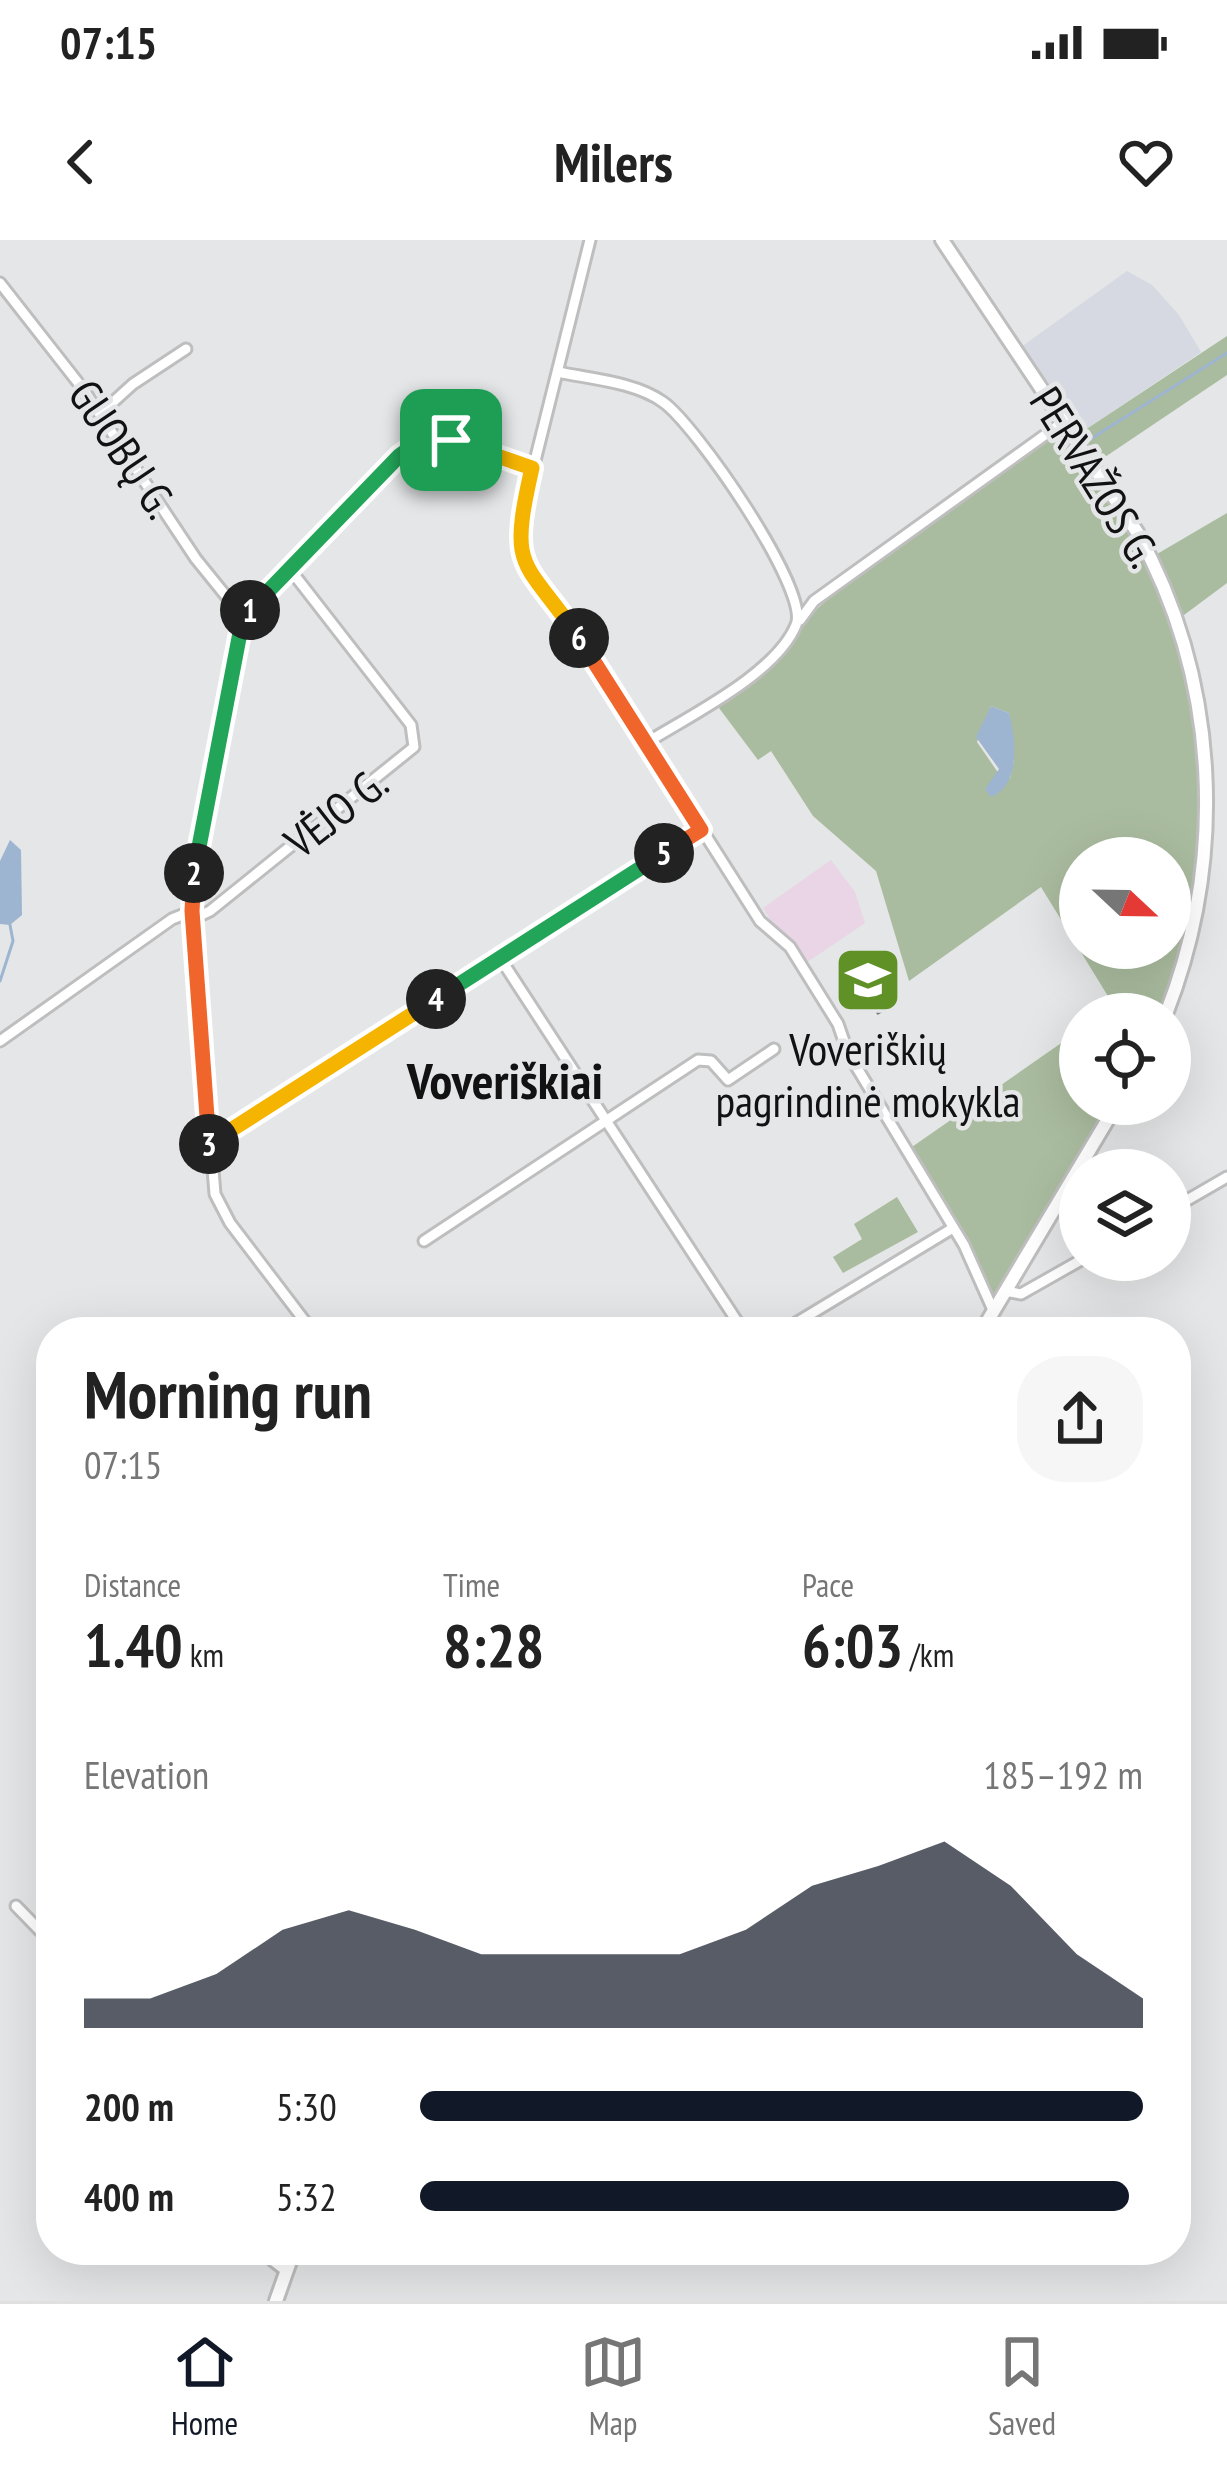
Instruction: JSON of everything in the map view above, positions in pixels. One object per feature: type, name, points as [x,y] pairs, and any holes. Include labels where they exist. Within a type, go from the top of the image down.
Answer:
[{"type":"main road","name":"PERVAŽOS G.","points":[[942,240],[1150,556],[1194,671],[1208,728],[1211,774],[1204,879],[1187,959],[1174,993]]},
{"type":"main road","points":[[989,1317],[1104,1125]]},
{"type":"main road","points":[[276,2301],[288,2265]]},
{"type":"street","points":[[590,240],[532,468],[520,531],[521,557],[760,921],[799,960],[838,1024],[848,1053],[953,1228],[993,1310]]},
{"type":"street","name":"GUOBŲ G.","points":[[0,283],[100,413],[196,559],[243,617]]},
{"type":"street","points":[[100,413],[186,349]]},
{"type":"street","points":[[558,372],[638,390],[670,407],[763,535],[796,596],[797,624]]},
{"type":"street","points":[[646,743],[758,669],[814,601],[1064,422]]},
{"type":"street","points":[[302,1317],[230,1222],[215,1194],[209,1146],[192,915],[194,874],[243,617],[399,456],[419,442],[451,440],[532,468]]},
{"type":"street","name":"VĖJO G.","points":[[192,915],[210,911],[413,747],[411,725],[289,568]]},
{"type":"street","points":[[796,596],[814,601]]},
{"type":"street","points":[[209,1146],[701,830]]},
{"type":"street","points":[[0,1041],[172,919],[192,915]]},
{"type":"street","points":[[500,958],[734,1317]]},
{"type":"street","points":[[424,1241],[698,1060],[711,1061],[728,1080],[774,1049]]},
{"type":"street","points":[[1191,1198],[1227,1178]]},
{"type":"street","points":[[807,1317],[953,1228]]},
{"type":"street","points":[[1005,1291],[1021,1294],[1059,1272]]},
{"type":"street","points":[[16,1906],[36,1927]]},
{"type":"street","points":[[278,2265],[286,2271]]},
{"type":"shaded area","points":[[1127,271],[1152,285],[1179,315],[1201,352],[1079,434],[1021,347]]},
{"type":"shaded area","points":[[831,860],[855,892],[865,923],[800,967],[763,908]]},
{"type":"green space","points":[[1227,336],[1227,375],[1099,461],[1079,434]]},
{"type":"green space","points":[[1057,435],[1071,440],[1125,518],[1162,595],[1191,679],[1206,766],[1191,924],[1191,837],[1059,837],[1059,916],[1041,887],[909,981],[876,871],[813,816],[771,751],[758,760],[716,704],[766,669],[812,613]],"holes":[[[991,706],[1009,713],[1014,760],[1010,778],[985,789],[999,774],[977,742]]]},
{"type":"green space","points":[[1227,513],[1227,583],[1180,618],[1157,554]]},
{"type":"green space","points":[[1091,969],[1178,969],[1169,993],[1106,993]]},
{"type":"green space","points":[[1059,1045],[1059,1125],[1098,1125],[1083,1149],[1059,1149],[1059,1188],[993,1295],[985,1288],[972,1251],[909,1149]]},
{"type":"green space","points":[[897,1197],[918,1232],[843,1273],[833,1257],[862,1239],[854,1224]]},
{"type":"water","points":[[991,706],[1009,713],[1014,748],[1007,783],[991,797],[985,789],[999,769],[976,737]]},
{"type":"water","points":[[10,840],[21,850],[22,915],[10,925],[0,924],[0,861]]},
{"type":"building","name":"Voveriškių pagrindinė mokykla","points":[[864,957],[889,996],[893,993],[898,1001],[878,1013],[848,967]]},
{"type":"waterway","points":[[1092,438],[1227,353]]},
{"type":"waterway","points":[[0,981],[13,941],[10,925]]},
{"type":"place","name":"Voveriškių pagrindinė mokykla","points":[[868,980]]},
{"type":"district","name":"Voveriškiai","points":[[505,1081]]},
{"type":"route","points":[[430,438],[451,440],[532,468],[520,531],[525,568],[595,661],[701,830],[209,1146],[192,896],[243,617],[409,447],[430,438]]}]
